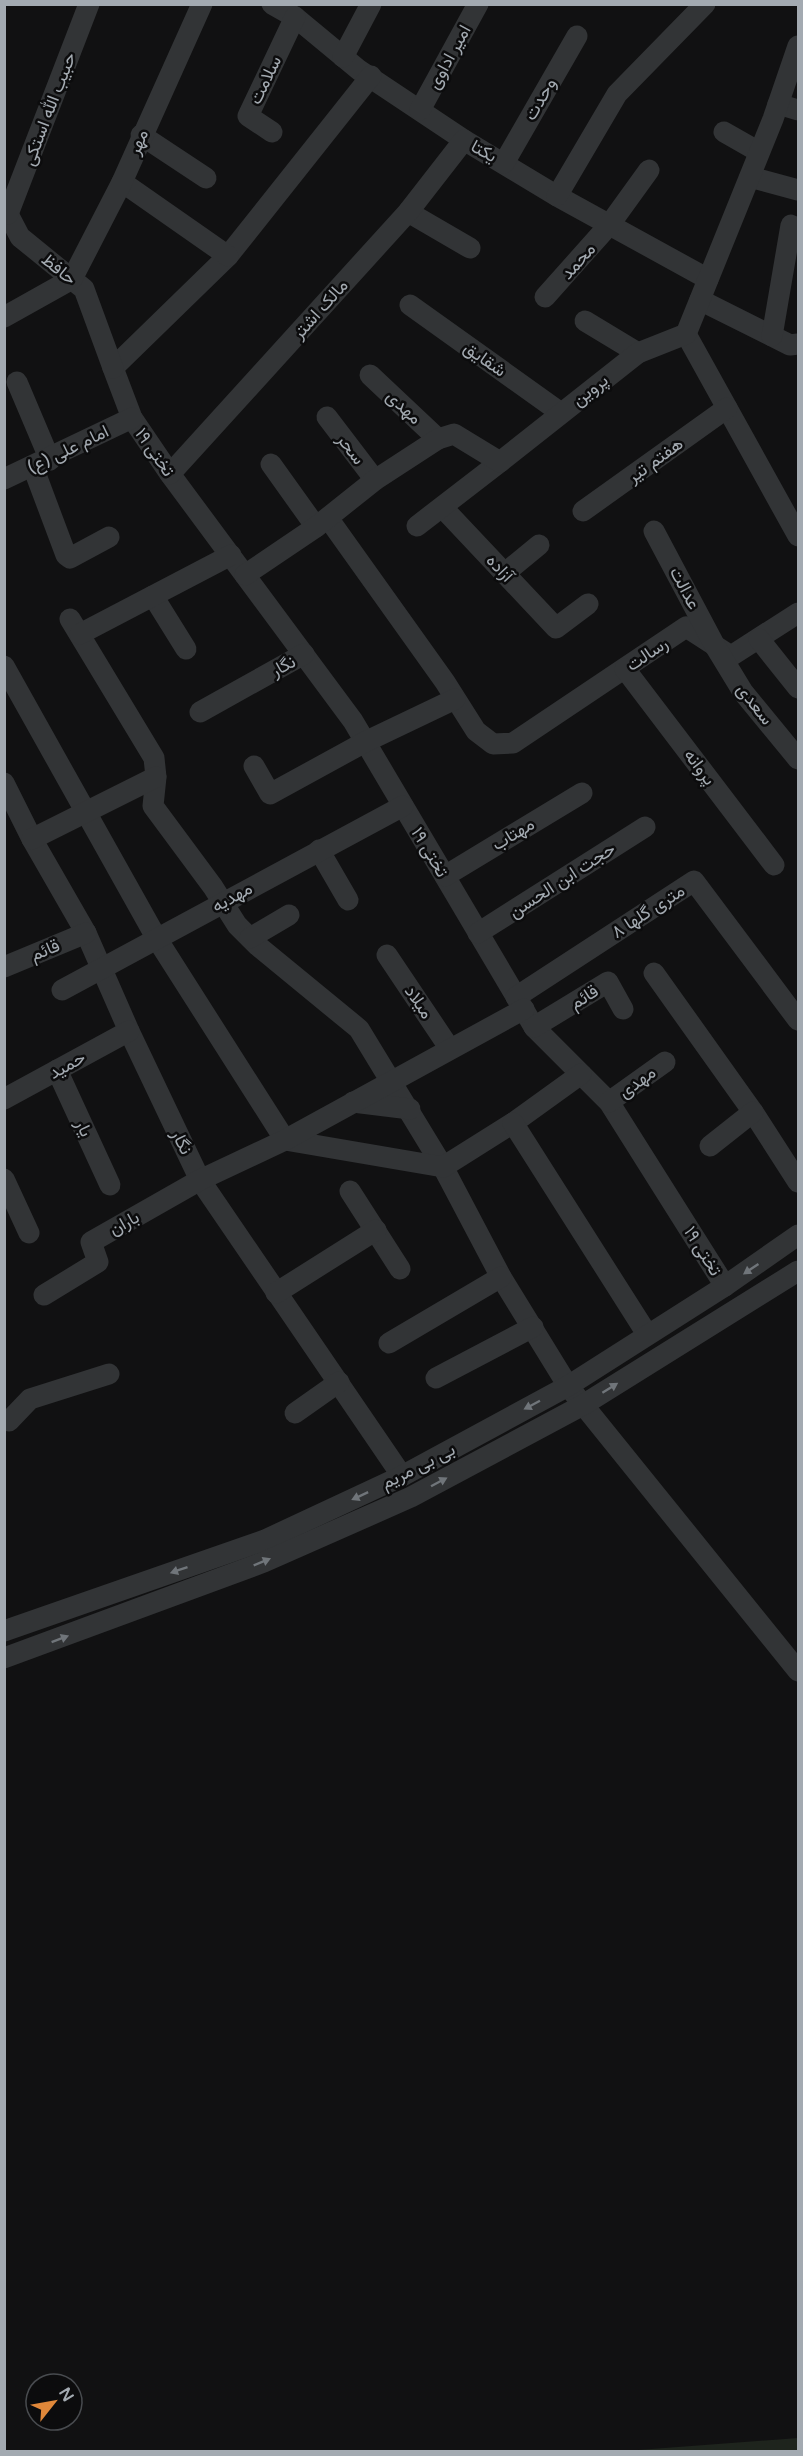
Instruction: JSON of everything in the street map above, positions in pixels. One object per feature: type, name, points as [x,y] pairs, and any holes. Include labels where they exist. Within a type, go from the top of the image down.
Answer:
[{"type":"street","name":"حبیب الله استکی","points":[[6,214],[89,4]]},
{"type":"street","name":"مهر","points":[[72,279],[122,182],[141,135],[202,4]]},
{"type":"street","name":"یکتا","points":[[272,4],[295,17],[343,57],[464,140],[557,196],[708,279]]},
{"type":"street","points":[[343,57],[371,4]]},
{"type":"street","name":"امیر اداوی","points":[[420,110],[478,4]]},
{"type":"street","points":[[557,196],[617,94],[705,4]]},
{"type":"street","name":"سلامت","points":[[272,132],[248,116],[295,17]]},
{"type":"street","name":"وحدت","points":[[504,163],[577,36]]},
{"type":"street","points":[[798,46],[750,177],[686,334],[798,536]]},
{"type":"street","points":[[113,368],[228,256],[371,76]]},
{"type":"street","points":[[778,104],[798,110]]},
{"type":"street","points":[[724,132],[759,152]]},
{"type":"street","points":[[141,135],[206,178]]},
{"type":"street","name":"مالک اشتر","points":[[170,474],[408,212],[464,140]]},
{"type":"street","name":"محمد","points":[[545,297],[610,224],[649,170]]},
{"type":"street","points":[[750,177],[798,190]]},
{"type":"street","points":[[122,182],[228,256]]},
{"type":"street","points":[[408,212],[470,248]]},
{"type":"street","name":"حافظ","points":[[6,214],[20,237],[84,289],[132,418]]},
{"type":"street","points":[[772,336],[791,225]]},
{"type":"street","points":[[4,317],[72,279]]},
{"type":"street","points":[[700,300],[790,345],[798,344]]},
{"type":"street","name":"شقایق","points":[[410,305],[561,413]]},
{"type":"street","points":[[585,321],[638,353]]},
{"type":"street","name":"پروین","points":[[417,526],[443,508],[638,353],[686,334]]},
{"type":"street","name":"مهدی","points":[[370,375],[438,439]]},
{"type":"street","points":[[17,382],[66,555],[70,558],[109,537]]},
{"type":"street","name":"هفتم تیر","points":[[583,512],[727,408]]},
{"type":"street","name":"سحر","points":[[327,417],[375,480]]},
{"type":"street","name":"تختی ۱۹","points":[[132,418],[170,474],[304,654],[365,742],[525,1011],[609,1102],[725,1286]]},
{"type":"street","name":"امام علی (ع)","points":[[4,479],[132,418]]},
{"type":"street","points":[[245,574],[322,523],[375,480],[438,439],[454,434],[500,462]]},
{"type":"street","points":[[254,766],[270,794],[365,742],[455,699],[322,523],[271,464]]},
{"type":"street","name":"آزاده","points":[[443,508],[556,628],[588,604]]},
{"type":"street","name":"عدالت","points":[[654,531],[715,646]]},
{"type":"street","points":[[505,573],[539,545]]},
{"type":"street","points":[[231,555],[153,596],[75,627],[154,758],[156,777],[153,806],[237,925],[359,1029],[410,1109],[501,1277],[568,1386],[798,1671]]},
{"type":"street","points":[[153,596],[186,649]]},
{"type":"street","name":"رسالت","points":[[455,699],[476,731],[494,744],[513,743],[686,627],[731,656],[798,613]]},
{"type":"street","points":[[759,639],[798,688]]},
{"type":"street","name":"سعدی","points":[[715,646],[743,692],[798,759]]},
{"type":"street","name":"نگار","points":[[200,712],[304,654]]},
{"type":"street","points":[[4,666],[157,939],[285,1140],[443,1167],[513,1123],[581,1074]]},
{"type":"street","name":"پروانه","points":[[625,669],[774,865]]},
{"type":"street","points":[[32,840],[156,777]]},
{"type":"street","name":"نگار","points":[[4,783],[32,840],[86,933],[129,1031],[200,1180],[402,1476]]},
{"type":"street","name":"مهتاب","points":[[445,876],[582,793]]},
{"type":"street","name":"مهدیه","points":[[62,990],[221,902],[403,806]]},
{"type":"street","name":"حجت ابن الحسن","points":[[478,933],[645,827]]},
{"type":"street","points":[[319,850],[348,900]]},
{"type":"street","name":"۸ متری گلها","points":[[525,1011],[694,880],[798,1020]]},
{"type":"street","points":[[250,938],[289,915]]},
{"type":"street","name":"قائم","points":[[4,967],[86,933]]},
{"type":"street","name":"میلاد","points":[[387,955],[450,1049]]},
{"type":"street","points":[[654,973],[753,1112],[798,1182]]},
{"type":"street","name":"قائم","points":[[525,1011],[608,982],[623,1010]]},
{"type":"street","points":[[200,1180],[285,1140],[392,1080],[525,1011]]},
{"type":"street","name":"حمید","points":[[5,1098],[129,1031]]},
{"type":"street","name":"مهدی","points":[[609,1102],[665,1062]]},
{"type":"street","name":"یار","points":[[57,1070],[110,1185]]},
{"type":"street","points":[[353,1102],[410,1109]]},
{"type":"street","points":[[710,1146],[753,1112]]},
{"type":"street","points":[[513,1123],[648,1334]]},
{"type":"street","points":[[4,1179],[29,1233]]},
{"type":"street","name":"باران","points":[[44,1295],[98,1262],[91,1242],[200,1180]]},
{"type":"street","points":[[350,1191],[400,1269]]},
{"type":"street","points":[[276,1293],[376,1230]]},
{"type":"street","name":"بی بی مریم","points":[[4,1631],[265,1540],[402,1476],[568,1386],[725,1286],[798,1235]]},
{"type":"street","name":"بی بی مریم","points":[[4,1658],[285,1552],[411,1497],[583,1405],[798,1270]]},
{"type":"street","points":[[389,1343],[501,1277]]},
{"type":"street","points":[[436,1378],[533,1327]]},
{"type":"street","points":[[6,1418],[30,1399],[109,1374]]},
{"type":"street","points":[[295,1413],[339,1382]]},
{"type":"shaded area","points":[[798,2438],[798,2451],[625,2451]]}]
